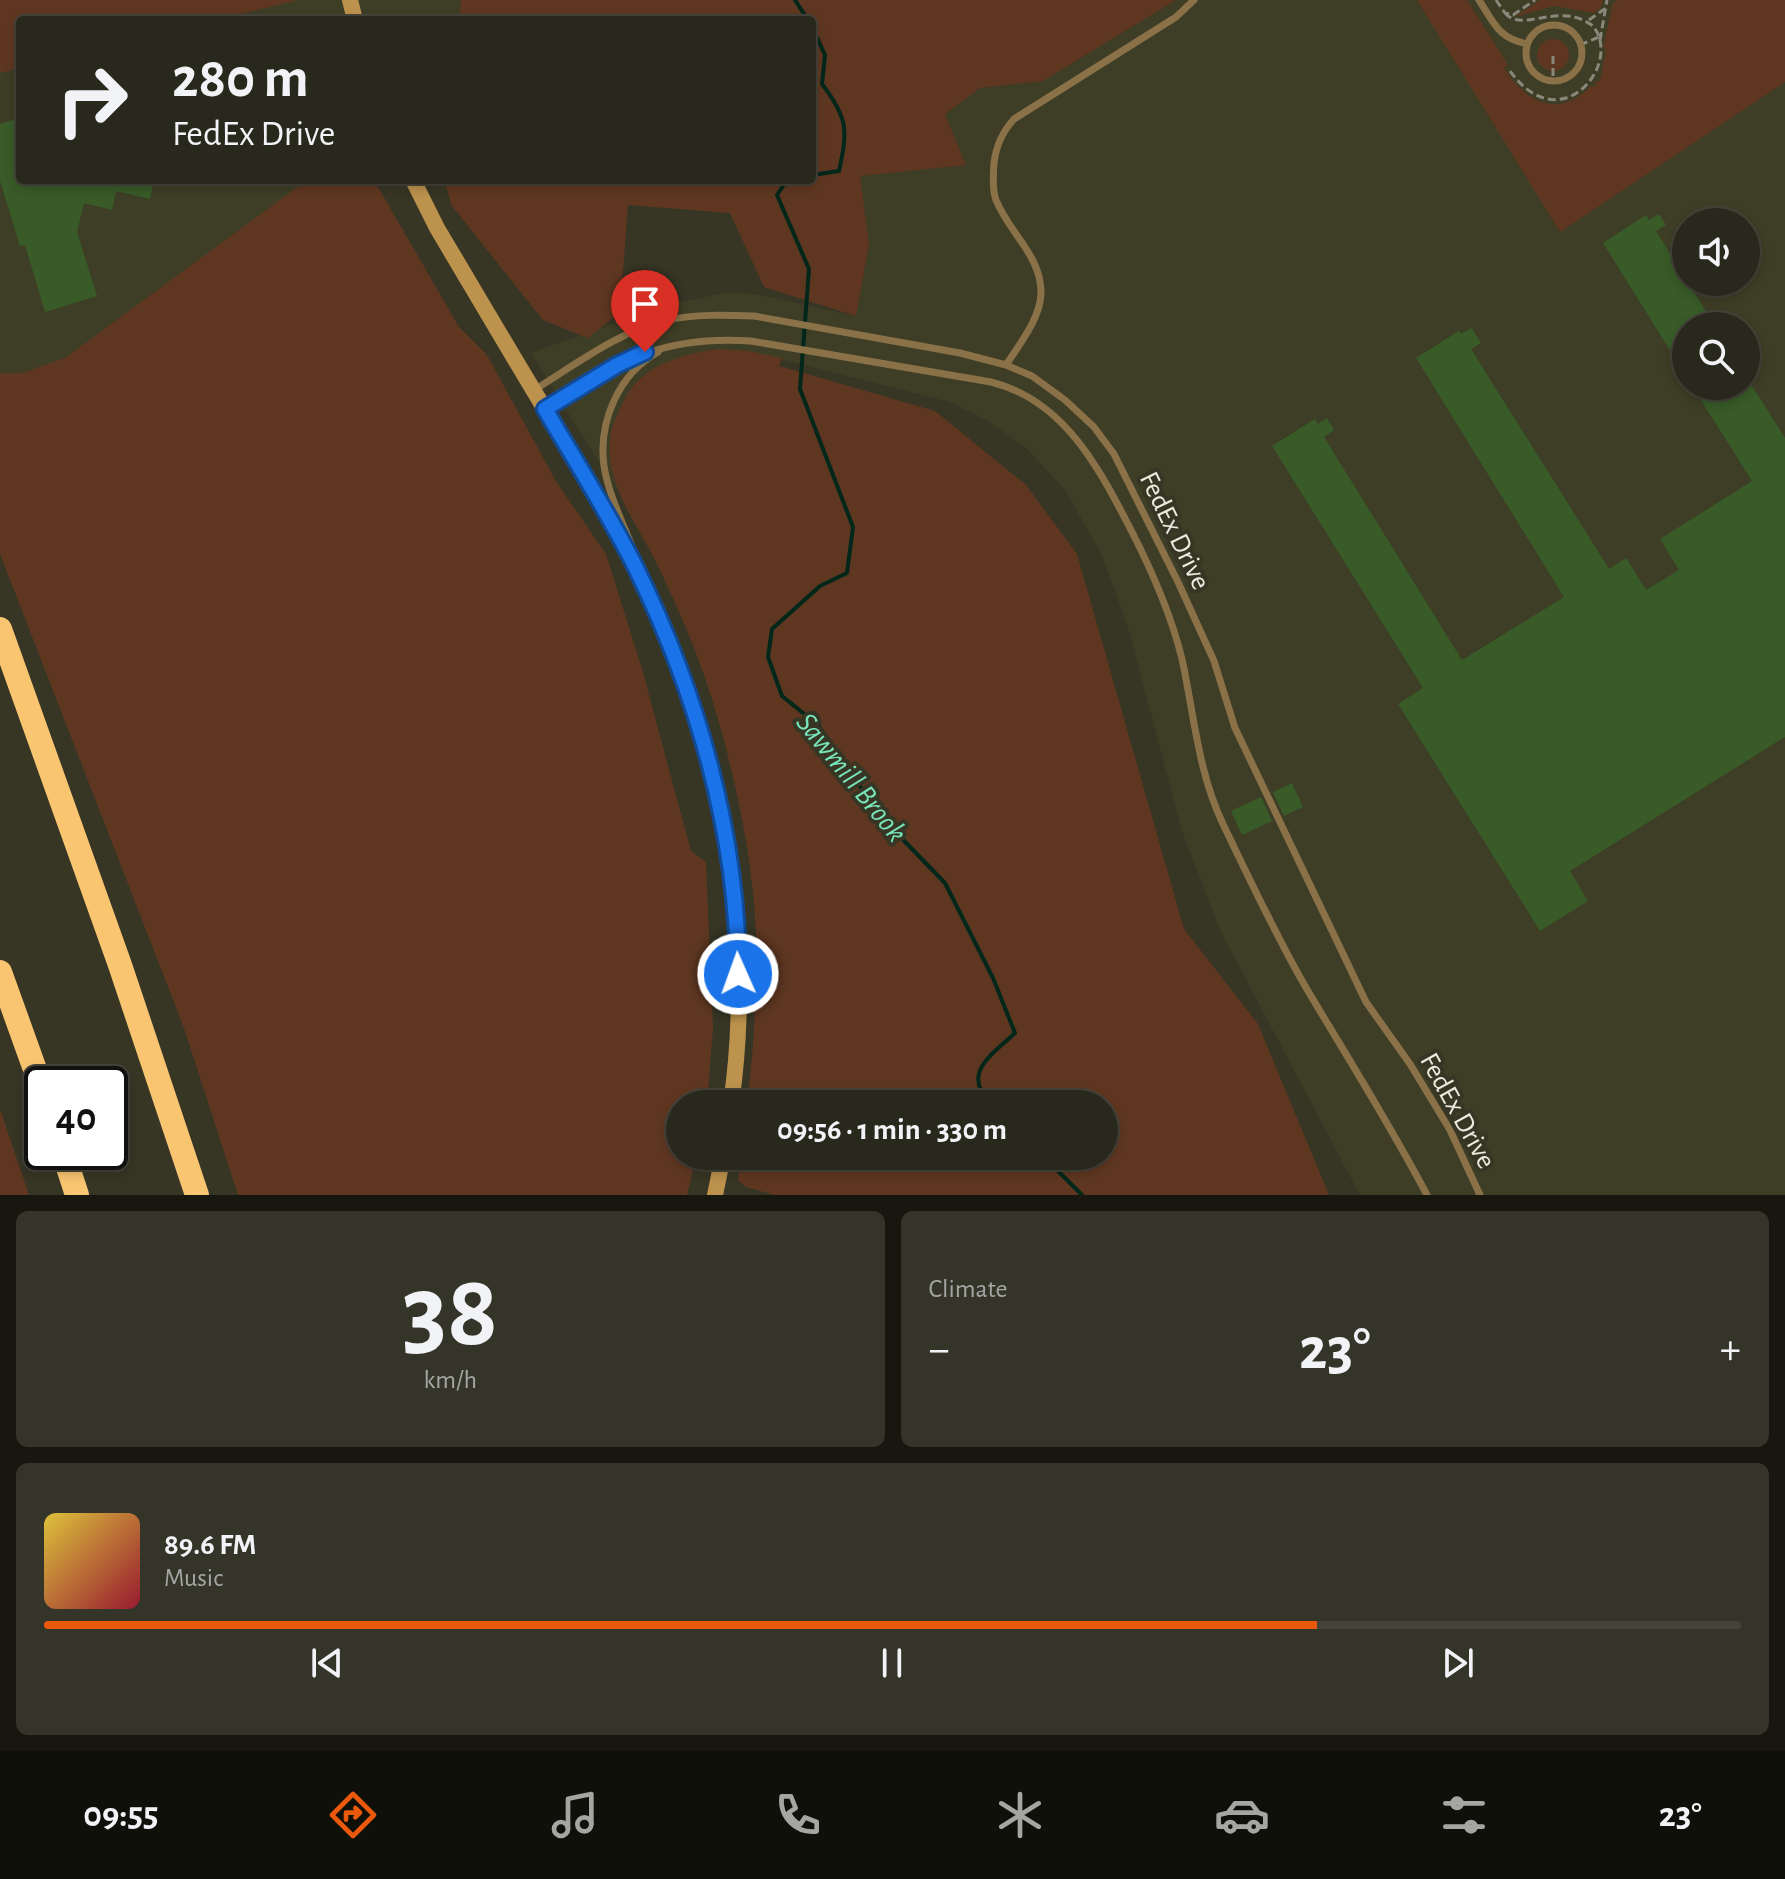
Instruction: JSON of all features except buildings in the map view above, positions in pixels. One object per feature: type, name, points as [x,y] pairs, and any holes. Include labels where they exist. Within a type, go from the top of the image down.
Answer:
[{"type":"highway","points":[[0,629],[134,1004],[197,1195]]},
{"type":"highway","points":[[0,972],[34,1066]]},
{"type":"highway","points":[[69,1170],[77,1195]]},
{"type":"street","points":[[415,184],[437,228],[611,521],[663,628],[687,690],[706,751],[732,884],[738,951],[738,1019],[732,1090]]},
{"type":"street","points":[[715,1195],[720,1170]]},
{"type":"lane","points":[[1006,365],[1029,330],[1041,298],[1040,277],[1031,257],[996,200],[993,178],[995,155],[1004,130],[1014,119],[1176,17],[1194,0]]},
{"type":"lane","points":[[1479,0],[1501,35],[1508,40],[1527,44]]},
{"type":"lane","points":[[1555,25],[1571,31],[1580,45],[1582,55],[1575,72],[1567,78],[1553,81],[1539,78],[1532,72],[1525,54],[1527,44],[1538,30],[1555,25]]},
{"type":"lane","name":"FedEx Drive","points":[[534,390],[606,346],[664,321],[722,314],[960,353],[1006,365],[1032,376],[1065,400],[1094,427],[1114,454],[1178,582],[1214,661],[1235,728],[1366,1002],[1410,1064],[1450,1130],[1480,1195]]},
{"type":"lane","name":"FedEx Drive","points":[[545,409],[617,365],[645,352],[671,345],[722,339],[821,352],[1006,386],[1023,393],[1054,416],[1088,452],[1102,474],[1157,581],[1181,658],[1195,734],[1221,820],[1304,983],[1427,1195]]},
{"type":"lane","points":[[663,628],[609,488],[604,465],[604,441],[612,404],[621,386],[649,357],[671,345]]},
{"type":"path","points":[[1496,0],[1512,20],[1520,20],[1537,12]]},
{"type":"path","points":[[1505,13],[1513,15],[1535,0]]},
{"type":"path","points":[[1508,68],[1525,90],[1536,97],[1561,100],[1578,92],[1593,77],[1600,57],[1599,39],[1607,0]]},
{"type":"path","points":[[1588,21],[1606,8]]},
{"type":"path","points":[[1559,9],[1574,12],[1588,21],[1599,39]]},
{"type":"path","points":[[1580,45],[1599,39]]},
{"type":"path","points":[[1553,56],[1553,81]]},
{"type":"shaded area","points":[[0,0],[461,0],[459,16],[16,16],[16,184],[358,184],[0,416]]},
{"type":"shaded area","points":[[0,0],[298,0],[232,16],[16,16],[16,69],[0,73]]},
{"type":"shaded area","points":[[461,0],[1176,0],[1043,81],[980,88],[945,114],[966,165],[860,176],[869,245],[856,316],[764,287],[730,213],[628,205],[620,312],[588,338],[543,320],[452,206],[445,184],[816,184],[816,16],[459,16]]},
{"type":"shaded area","points":[[1176,0],[1785,0],[1785,1195],[1360,1195],[1220,930],[1182,831],[1128,627],[1102,555],[1065,490],[1027,449],[988,421],[950,402],[749,351],[625,397],[610,437],[618,493],[531,353],[664,305],[726,293],[755,294],[856,316],[869,245],[859,176],[965,165],[945,114],[980,88],[1043,81]]},
{"type":"shaded area","points":[[1417,0],[1467,0],[1508,65],[1504,68],[1513,80],[1532,98],[1555,104],[1579,96],[1600,81],[1606,49],[1603,47],[1613,3],[1618,0],[1785,0],[1785,82],[1560,232]]},
{"type":"shaded area","points":[[1540,0],[1603,0],[1601,8],[1594,13],[1554,6],[1515,17]]},
{"type":"shaded area","points":[[1553,39],[1564,44],[1569,55],[1564,66],[1553,71],[1542,66],[1537,55],[1542,44]]},
{"type":"shaded area","points":[[302,184],[376,184],[459,327],[487,355],[557,483],[606,554],[642,669],[691,851],[706,862],[713,1028],[708,1090],[666,1090],[666,1170],[693,1170],[687,1195],[238,1195],[184,1028],[0,554],[0,373],[22,373],[65,358]]},
{"type":"shaded area","points":[[717,349],[749,351],[782,358],[779,366],[935,411],[1026,485],[1077,554],[1184,929],[1258,1024],[1329,1195],[775,1195],[746,1187],[738,1180],[739,1170],[1118,1170],[1118,1090],[749,1090],[756,934],[751,872],[733,775],[696,654],[658,566],[618,488],[610,455],[610,437],[627,394],[647,373],[687,355]]},
{"type":"shaded area","points":[[0,1109],[29,1195],[0,1195]]},
{"type":"waterway","name":"Sawmill Brook","points":[[795,0],[805,16]]},
{"type":"waterway","name":"Sawmill Brook","points":[[816,36],[825,55],[822,84],[837,106],[844,125],[839,171],[816,174]]},
{"type":"waterway","name":"Sawmill Brook","points":[[784,184],[777,195],[809,269],[800,389],[853,527],[847,573],[820,586],[772,629],[768,657],[782,696],[818,725],[882,818],[945,883],[993,978],[1015,1033],[983,1065],[978,1083],[981,1090]]},
{"type":"waterway","name":"Sawmill Brook","points":[[1057,1170],[1082,1195]]},
{"type":"route","points":[[645,352],[617,365],[545,409],[635,568],[687,690],[706,751],[720,817],[732,884],[738,974]]}]
